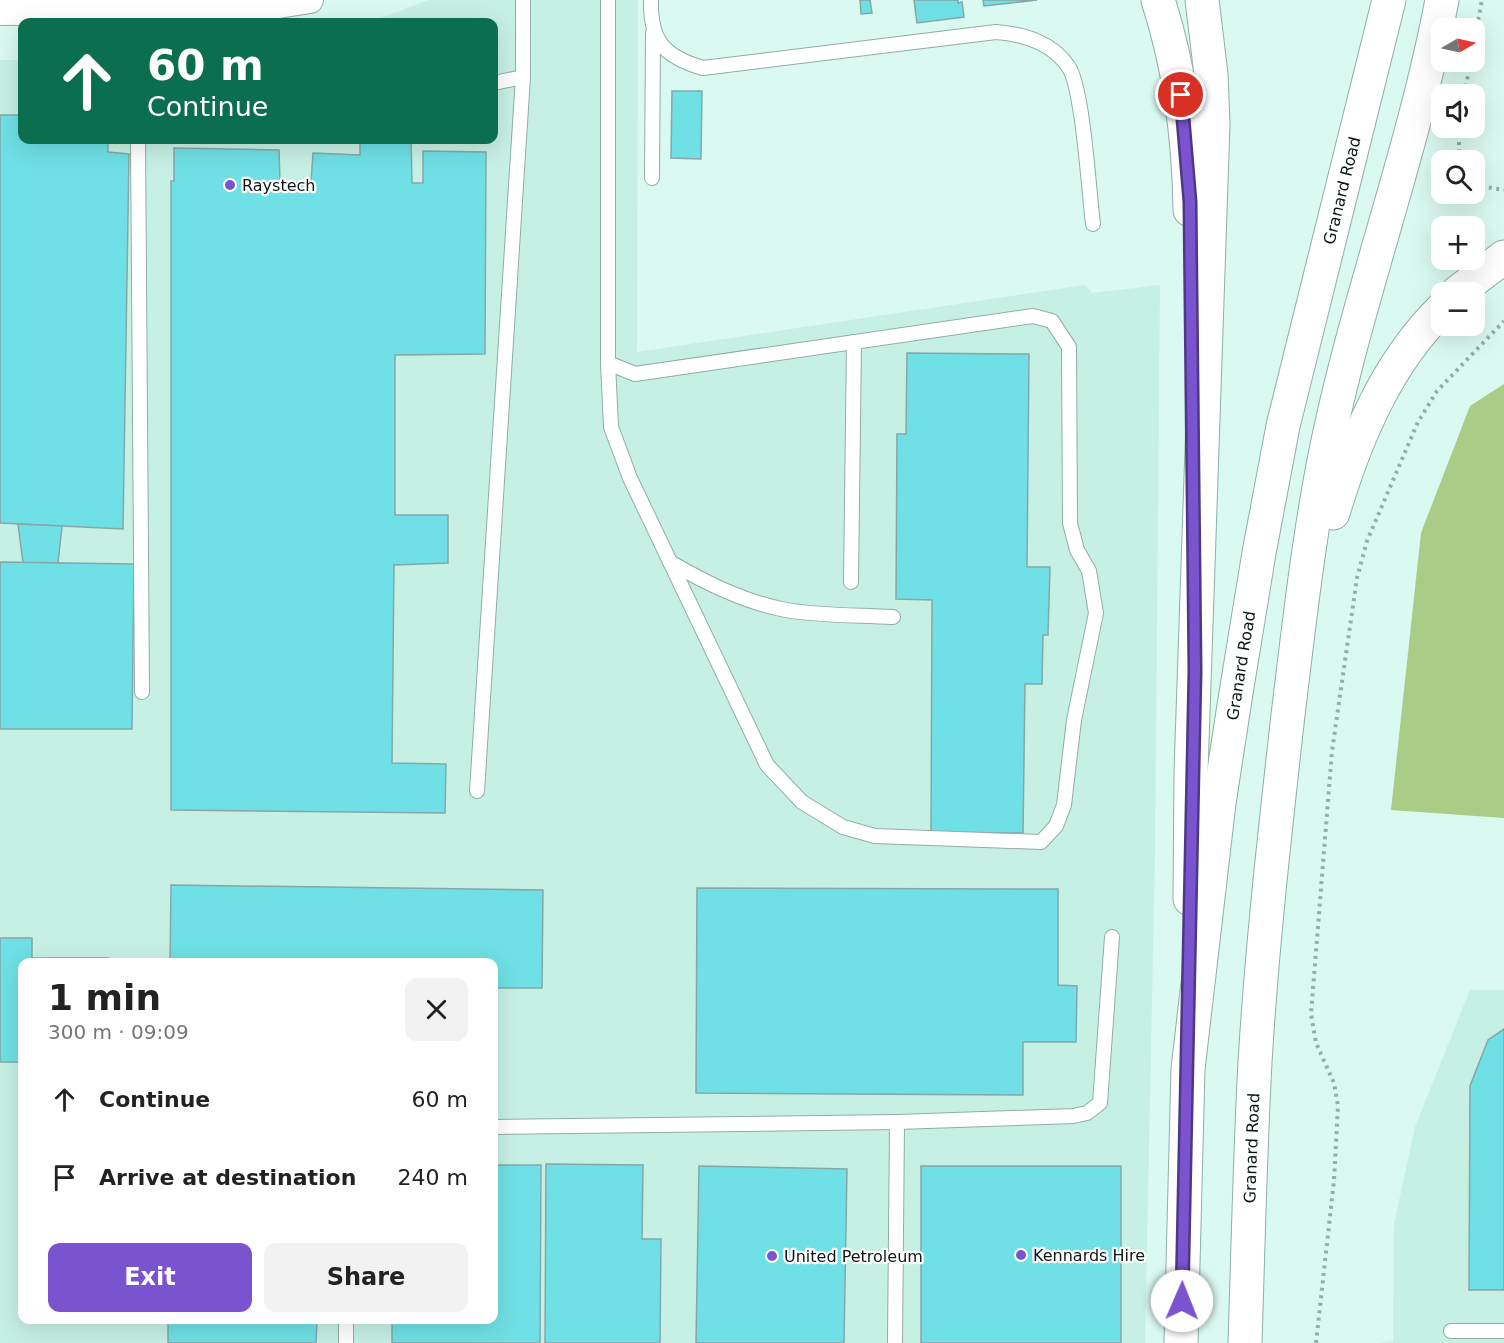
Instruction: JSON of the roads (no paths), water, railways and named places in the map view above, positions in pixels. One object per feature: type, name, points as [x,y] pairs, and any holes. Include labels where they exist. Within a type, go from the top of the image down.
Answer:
[{"type":"highway","points":[[1158,0],[1176,65],[1188,169],[1195,671]]},
{"type":"highway","points":[[1188,1069],[1191,772],[1213,124],[1211,74],[1202,0]]},
{"type":"highway","name":"Granard Road","points":[[1181,1343],[1188,1069],[1219,803],[1259,553],[1283,426],[1309,314],[1389,0]]},
{"type":"highway","name":"Granard Road","points":[[1245,1343],[1254,1075],[1262,962],[1270,864],[1295,654],[1318,498],[1341,384],[1421,100],[1442,0]]},
{"type":"highway","points":[[1471,282],[1504,257]]},
{"type":"highway","points":[[1295,654],[1329,525],[1355,446],[1401,359],[1431,322]]},
{"type":"street","points":[[0,12],[122,11],[193,16],[310,0]]},
{"type":"lane","points":[[477,791],[523,77],[523,0]]},
{"type":"lane","points":[[608,0],[608,363],[611,427],[630,478],[767,765],[802,802],[843,826],[875,836],[1041,842],[1056,826],[1064,805],[1074,720],[1096,613],[1089,571],[1077,550],[1070,524],[1069,347],[1052,321],[1033,316],[635,374],[608,363]]},
{"type":"lane","points":[[651,0],[653,28],[652,178]]},
{"type":"lane","points":[[653,28],[662,46],[677,61],[704,68],[996,32],[1039,41],[1056,52],[1070,67],[1077,94],[1093,224]]},
{"type":"lane","points":[[498,82],[523,77]]},
{"type":"lane","points":[[138,144],[142,692]]},
{"type":"lane","points":[[851,582],[854,342]]},
{"type":"lane","points":[[670,562],[715,586],[751,601],[787,610],[893,617]]},
{"type":"lane","points":[[498,1127],[897,1122],[1073,1116],[1088,1113],[1100,1103],[1112,937]]},
{"type":"lane","points":[[895,1343],[897,1122]]},
{"type":"lane","points":[[345,1343],[346,1324]]},
{"type":"lane","points":[[1451,1331],[1504,1331]]},
{"type":"place","name":"Raystech","points":[[230,185]]},
{"type":"place","name":"Kennards Hire","points":[[1021,1255]]},
{"type":"place","name":"United Petroleum","points":[[772,1256]]}]
